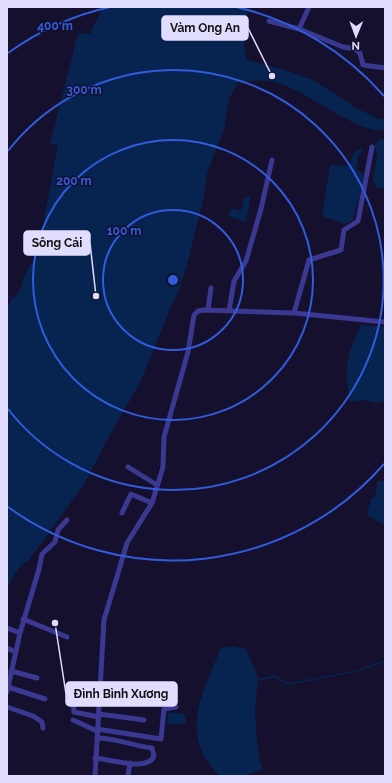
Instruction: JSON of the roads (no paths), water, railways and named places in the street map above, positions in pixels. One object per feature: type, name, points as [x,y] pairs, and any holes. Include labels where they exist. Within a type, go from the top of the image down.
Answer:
[{"type":"street","points":[[299,29],[309,7]]},
{"type":"street","points":[[270,21],[299,29],[342,47],[355,49],[360,53],[363,66],[385,68]]},
{"type":"street","points":[[294,313],[308,260],[341,250],[344,230],[358,220],[372,147]]},
{"type":"street","points":[[229,311],[234,281],[246,261],[261,210],[272,160]]},
{"type":"street","points":[[208,310],[211,288]]},
{"type":"street","points":[[95,776],[104,620],[107,606],[127,542],[152,503],[163,467],[164,436],[175,403],[188,352],[194,315],[198,312],[208,310],[294,313],[385,322]]},
{"type":"street","points":[[128,467],[157,485]]},
{"type":"street","points":[[122,513],[131,494],[152,503]]},
{"type":"street","points":[[45,699],[8,689],[23,619],[43,552],[55,542],[58,530],[67,520]]},
{"type":"street","points":[[23,619],[67,637]]},
{"type":"street","points":[[7,628],[20,633]]},
{"type":"street","points":[[7,648],[16,652]]},
{"type":"street","points":[[11,671],[37,678]]},
{"type":"street","points":[[73,701],[74,712],[144,720]]},
{"type":"street","points":[[7,707],[33,716],[42,722],[43,728]]},
{"type":"street","points":[[73,720],[97,730],[161,739],[164,709],[165,707],[176,707]]},
{"type":"street","points":[[95,758],[142,764],[151,761],[154,756],[154,750],[152,748],[97,738]]},
{"type":"street","points":[[128,776],[130,763]]},
{"type":"water","points":[[103,7],[248,7],[244,46],[247,60],[285,70],[313,80],[360,110],[379,119],[385,119],[385,130],[374,130],[361,126],[300,92],[274,82],[238,82],[229,99],[224,129],[207,173],[204,196],[188,261],[178,293],[172,304],[139,385],[118,420],[83,486],[29,560],[19,568],[7,587],[8,305],[20,290],[23,279],[38,251],[58,145],[50,144],[78,33],[90,34]]},
{"type":"water","points":[[385,139],[385,188],[378,188],[373,181],[377,154],[375,145],[379,140]]},
{"type":"water","points":[[361,149],[362,151],[358,157],[356,169],[365,175],[353,220],[345,224],[322,216],[330,165],[349,166],[354,152]]},
{"type":"water","points":[[251,195],[246,222],[228,216],[232,209],[241,211],[244,198]]},
{"type":"water","points":[[361,325],[385,327],[385,401],[377,403],[364,400],[350,402],[347,380],[349,354]]},
{"type":"water","points":[[385,480],[385,526],[367,515],[371,499],[376,496],[377,481]]},
{"type":"water","points":[[232,646],[246,649],[258,677],[255,713],[260,763],[263,769],[243,776],[220,776],[207,761],[200,745],[197,730],[198,714],[201,698],[221,648]]},
{"type":"water","points":[[168,712],[183,714],[185,716],[186,724],[167,724]]},
{"type":"waterway","points":[[7,295],[13,298]]},
{"type":"waterway","points":[[258,680],[275,676],[288,684],[357,671],[385,661]]},
{"type":"place","name":"Vàm Ong An","points":[[272,76]]},
{"type":"place","name":"Sông Cái","points":[[96,296]]},
{"type":"place","name":"Đình Bình Xương","points":[[55,623]]}]
